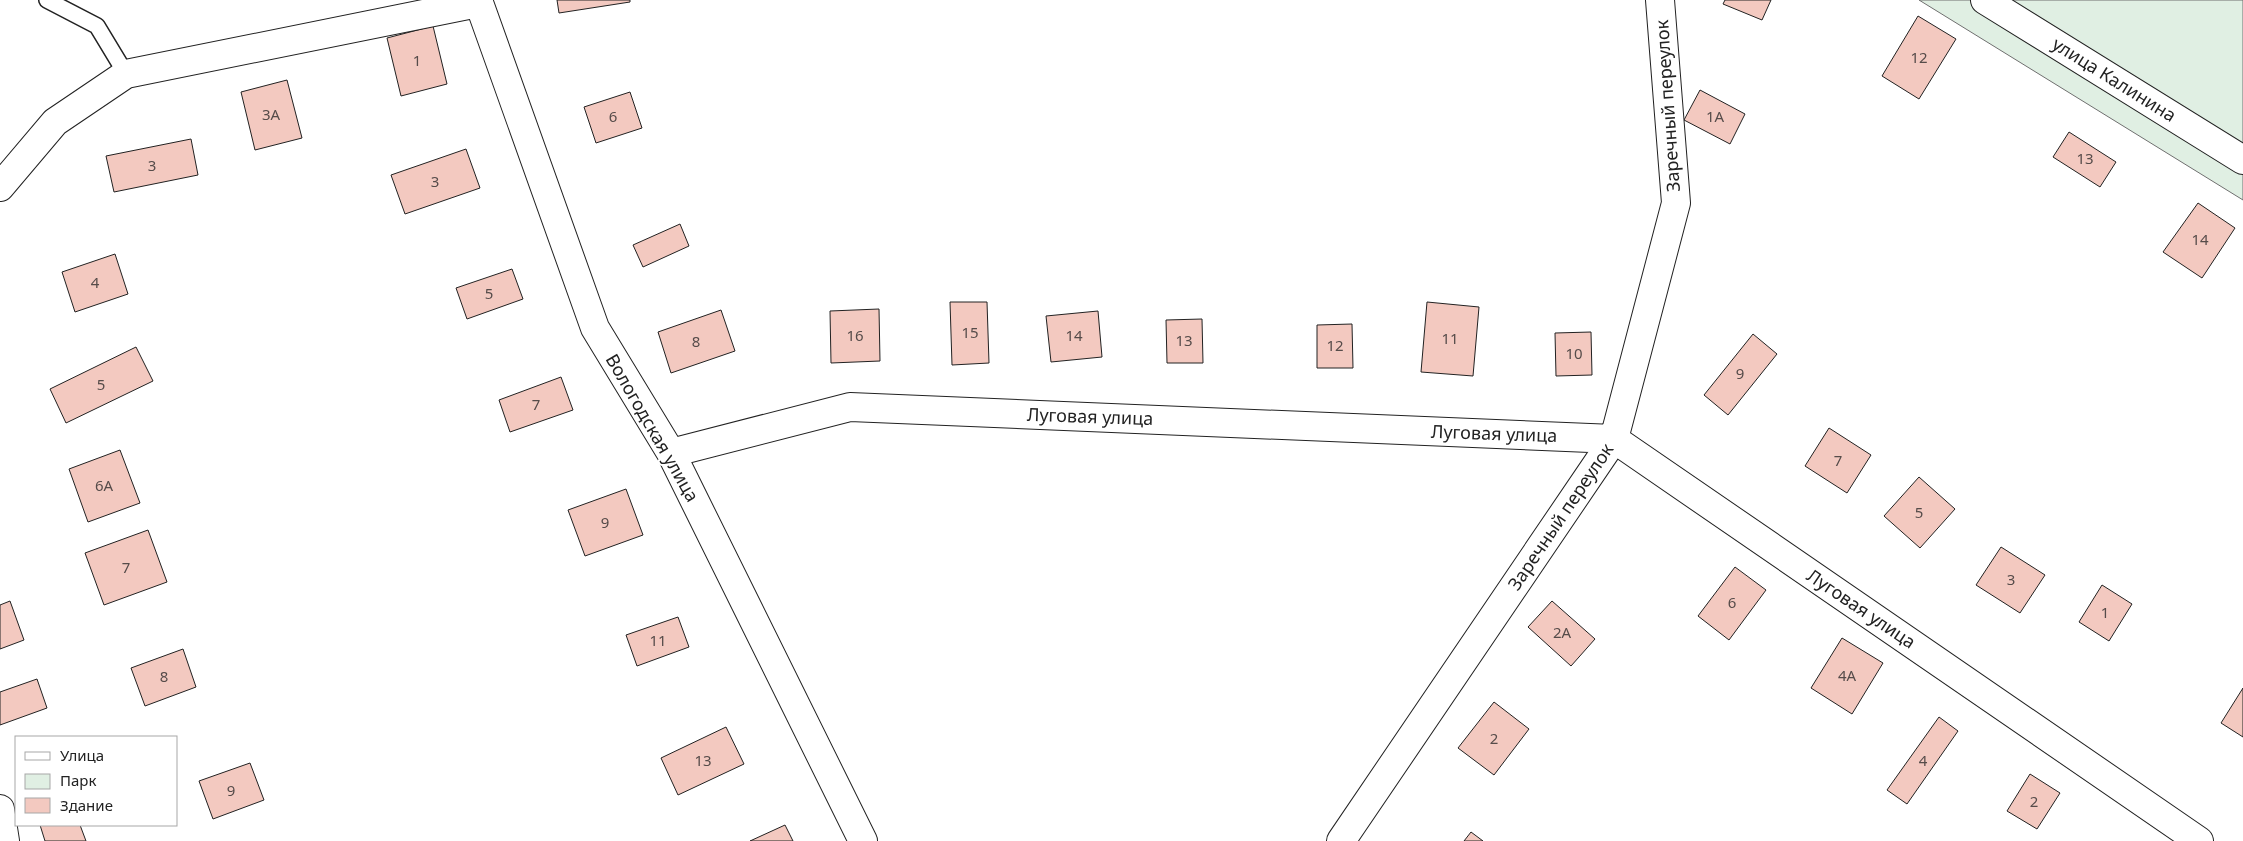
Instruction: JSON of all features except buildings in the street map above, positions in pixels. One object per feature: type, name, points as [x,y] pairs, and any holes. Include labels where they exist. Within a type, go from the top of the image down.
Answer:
[{"type":"street","name":"Заречный переулок","points":[[1340,841],[1614,439],[1676,203],[1660,0]]},
{"type":"street","name":"улица Калинина","points":[[1985,0],[2243,160]]},
{"type":"street","points":[[0,187],[55,122],[126,74],[478,2]]},
{"type":"street","name":"Вологодская улица","points":[[478,2],[595,328],[671,454],[863,841]]},
{"type":"street","name":"Луговая улица","points":[[671,454],[850,407],[1614,439],[2199,841]]},
{"type":"street","points":[[0,808],[5,841]]},
{"type":"lane","points":[[48,0],[97,26],[126,74]]},
{"type":"green space","points":[[1919,0],[2243,0],[2243,200]]}]
